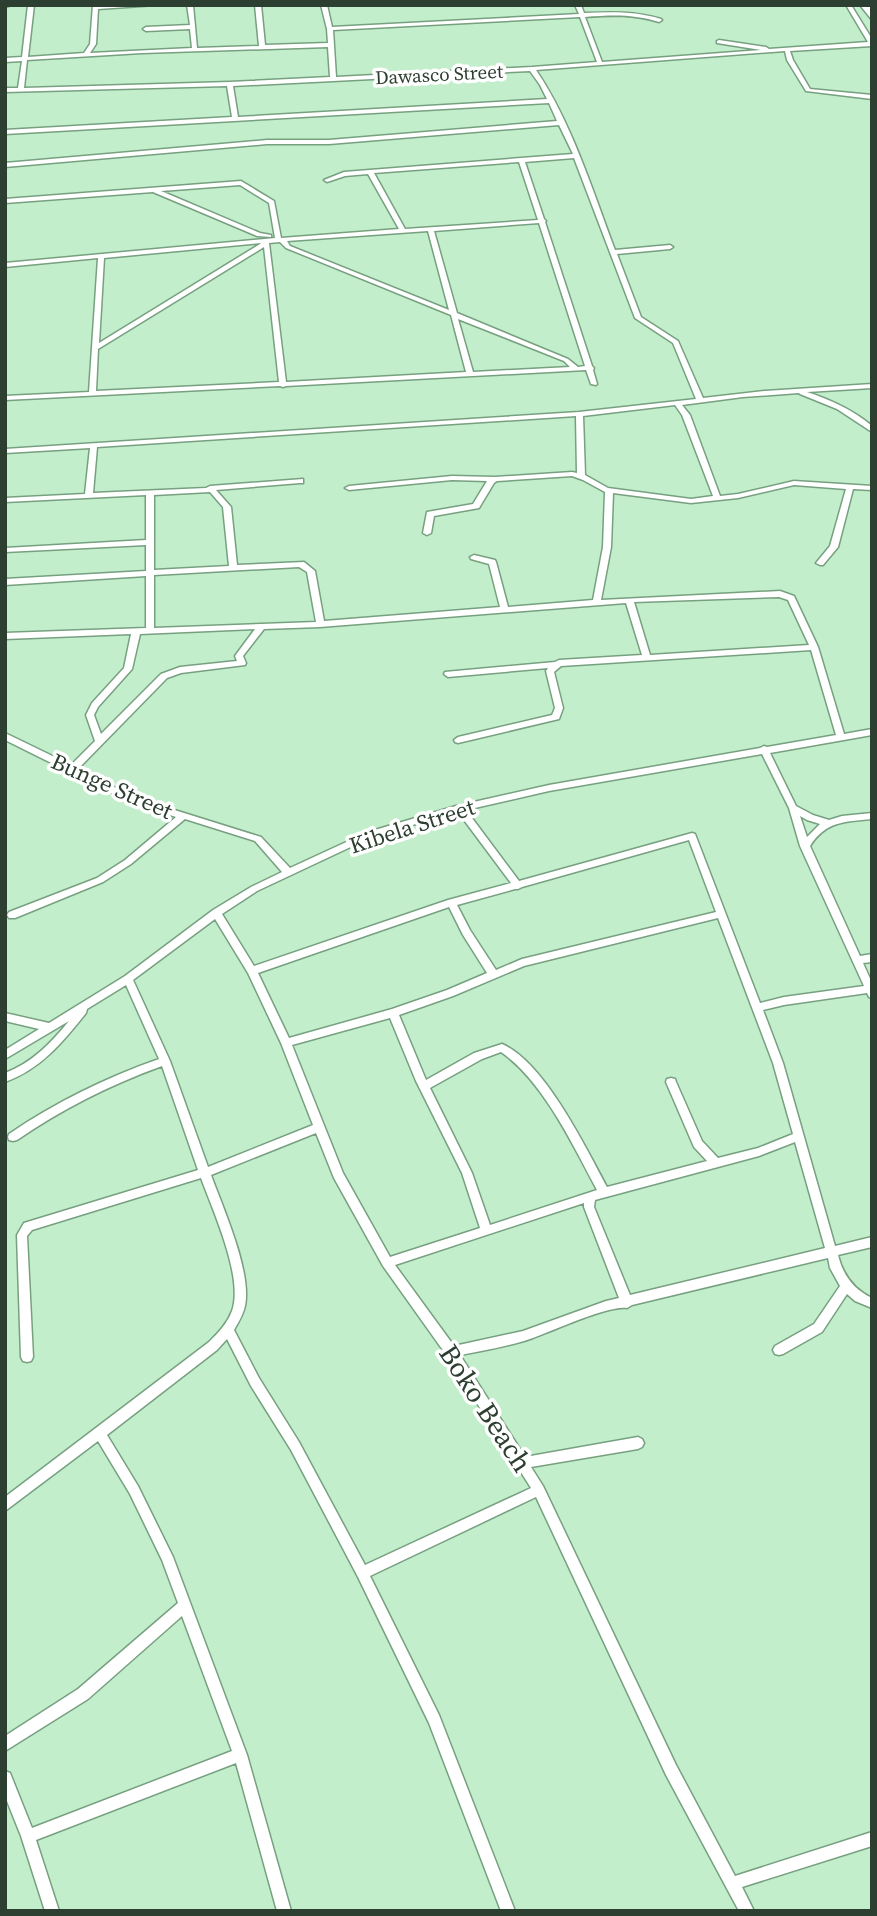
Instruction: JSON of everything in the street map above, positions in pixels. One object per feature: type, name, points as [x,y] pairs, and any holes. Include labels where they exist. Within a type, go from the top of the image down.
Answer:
[{"type":"highway","points":[[864,5],[872,17]]},
{"type":"street","points":[[21,90],[31,5]]},
{"type":"street","points":[[86,54],[93,44],[96,7],[154,5]]},
{"type":"street","points":[[190,5],[195,50]]},
{"type":"street","points":[[258,5],[261,47]]},
{"type":"street","points":[[324,5],[330,29],[333,78]]},
{"type":"street","points":[[578,5],[600,64]]},
{"type":"street","points":[[848,5],[871,44]]},
{"type":"street","points":[[330,29],[581,15],[634,14],[659,20]]},
{"type":"street","points":[[146,29],[191,27]]},
{"type":"street","points":[[719,42],[776,50]]},
{"type":"street","name":"Dawasco Street","points":[[5,90],[230,84],[532,69],[871,44]]},
{"type":"street","points":[[5,60],[86,54],[331,45]]},
{"type":"street","points":[[787,49],[790,60],[808,90],[872,97]]},
{"type":"street","points":[[532,69],[575,156],[638,318],[676,342],[700,400]]},
{"type":"street","points":[[230,84],[235,117]]},
{"type":"street","points":[[5,132],[549,101]]},
{"type":"street","points":[[5,165],[267,142],[329,142],[559,123]]},
{"type":"street","points":[[327,180],[344,174],[575,156]]},
{"type":"street","points":[[522,161],[594,384]]},
{"type":"street","points":[[370,172],[404,232]]},
{"type":"street","points":[[5,201],[234,182],[248,185],[272,202],[279,238],[288,247],[566,360],[576,368]]},
{"type":"street","points":[[150,189],[259,235],[279,238],[543,221]]},
{"type":"street","points":[[431,230],[470,375]]},
{"type":"street","points":[[96,348],[248,252],[279,238]]},
{"type":"street","points":[[5,264],[266,243]]},
{"type":"street","points":[[266,243],[283,385]]},
{"type":"street","points":[[612,252],[670,247]]},
{"type":"street","points":[[92,393],[101,256]]},
{"type":"street","points":[[5,398],[591,368]]},
{"type":"street","points":[[5,451],[579,414],[793,391],[872,386]]},
{"type":"street","points":[[793,391],[832,403],[856,416],[872,430]]},
{"type":"street","points":[[678,404],[686,415],[718,499]]},
{"type":"street","points":[[579,414],[581,476]]},
{"type":"street","points":[[89,495],[94,445]]},
{"type":"street","points":[[349,488],[452,478],[496,479],[566,474],[581,476],[609,491],[691,501],[718,499],[794,483],[872,488]]},
{"type":"street","points":[[427,533],[430,514],[476,506],[491,481],[496,479]]},
{"type":"street","points":[[5,500],[300,481]]},
{"type":"street","points":[[820,563],[833,551],[849,487]]},
{"type":"street","points":[[200,489],[216,493],[227,507],[233,567]]},
{"type":"street","points":[[596,603],[607,547],[609,491]]},
{"type":"street","points":[[150,492],[150,630]]},
{"type":"street","points":[[5,550],[151,542]]},
{"type":"street","points":[[474,557],[489,560],[494,565],[505,610]]},
{"type":"street","points":[[5,582],[301,564],[311,571],[318,598],[320,624]]},
{"type":"street","points":[[5,636],[320,624],[629,600],[785,594],[790,598],[814,647],[841,737]]},
{"type":"street","points":[[629,600],[647,658]]},
{"type":"street","points":[[72,769],[164,676],[180,670],[242,663],[239,656],[262,626]]},
{"type":"street","points":[[99,741],[90,715],[95,705],[128,669],[136,631]]},
{"type":"street","points":[[448,674],[814,647]]},
{"type":"street","points":[[458,740],[556,717],[559,708],[550,674],[554,665]]},
{"type":"street","name":"Kibela Street","points":[[5,1055],[128,979],[216,913],[254,889],[371,834],[460,808],[549,788],[872,732]]},
{"type":"street","name":"Bunge Street","points":[[5,736],[133,800],[258,839],[289,873]]},
{"type":"street","points":[[759,1007],[871,991],[805,846],[793,808],[764,749]]},
{"type":"street","points":[[460,808],[518,886]]},
{"type":"street","points":[[793,808],[810,818],[826,822],[872,816]]},
{"type":"street","points":[[12,915],[100,880],[128,862],[182,817]]},
{"type":"street","points":[[805,846],[811,835],[826,822]]},
{"type":"street","points":[[252,971],[451,903],[692,836],[759,1007],[832,1252],[846,1286],[854,1296],[872,1303]]},
{"type":"street","points":[[451,903],[493,974]]},
{"type":"street","name":"Boko Beach","points":[[216,913],[252,971],[286,1043],[338,1175],[387,1263],[451,1352],[539,1490],[671,1770],[747,1911]]},
{"type":"street","points":[[286,1043],[393,1013],[493,974],[566,950],[721,914]]},
{"type":"street","points":[[858,960],[872,958]]},
{"type":"street","points":[[5,1505],[213,1346],[228,1331],[242,1292],[235,1258],[165,1060],[128,979]]},
{"type":"street","points":[[5,1078],[36,1063],[56,1044],[87,1004]]},
{"type":"street","points":[[393,1013],[424,1086],[467,1172],[486,1229]]},
{"type":"street","points":[[5,1017],[49,1027]]},
{"type":"street","points":[[424,1086],[478,1056],[502,1048],[514,1054],[552,1105],[604,1192]]},
{"type":"street","points":[[13,1137],[63,1104],[106,1081],[165,1060]]},
{"type":"street","points":[[671,1082],[698,1144],[716,1163]]},
{"type":"street","points":[[27,1356],[24,1230],[34,1223],[204,1173],[318,1128]]},
{"type":"street","points":[[387,1263],[604,1192],[759,1152],[799,1136]]},
{"type":"street","points":[[590,1198],[589,1207],[627,1303]]},
{"type":"street","points":[[451,1352],[523,1336],[606,1306],[872,1242]]},
{"type":"street","points":[[779,1350],[818,1328],[846,1286]]},
{"type":"street","points":[[228,1331],[255,1382],[295,1447],[362,1573],[434,1720],[508,1911]]},
{"type":"street","points":[[99,1433],[134,1490],[167,1557],[240,1755],[284,1911]]},
{"type":"street","points":[[522,1463],[638,1443]]},
{"type":"street","points":[[362,1573],[539,1490]]},
{"type":"street","points":[[5,1744],[83,1695],[184,1606]]},
{"type":"street","points":[[28,1836],[240,1755]]},
{"type":"street","points":[[5,1778],[28,1836],[52,1911]]},
{"type":"street","points":[[734,1883],[872,1839]]}]
